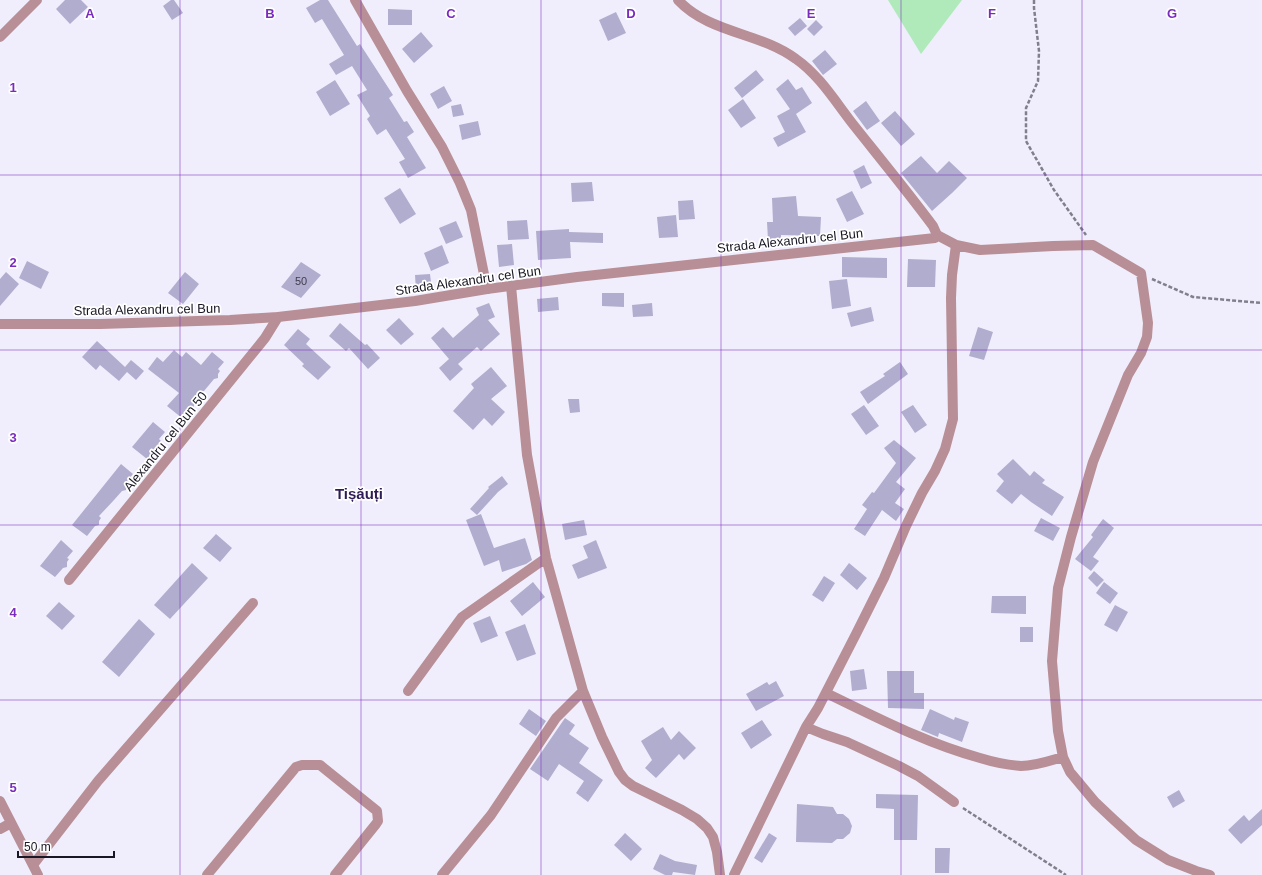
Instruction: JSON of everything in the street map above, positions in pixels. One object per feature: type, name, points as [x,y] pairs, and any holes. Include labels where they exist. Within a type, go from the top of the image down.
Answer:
[{"type":"street","points":[[0,37],[37,0]]},
{"type":"street","points":[[355,0],[407,91],[442,147],[460,183],[471,210],[487,289]]},
{"type":"street","points":[[678,0],[690,12],[706,21],[777,48],[795,57],[805,65],[831,95],[915,202],[933,226],[937,235],[956,245],[980,250],[1053,246],[1093,246],[1141,273],[1148,323],[1147,337],[1141,352],[1128,375],[1093,462],[1058,588],[1052,661],[1058,731],[1063,757],[1070,772],[1113,819],[1136,840],[1168,860],[1196,872],[1210,875]]},
{"type":"street","name":"Strada Alexandru cel Bun","points":[[0,324],[230,320],[278,316],[415,301],[487,289],[577,277],[820,249],[932,239],[937,235]]},
{"type":"street","points":[[734,875],[806,727],[826,693],[884,578],[906,526],[945,449],[953,419],[952,275],[956,245]]},
{"type":"street","points":[[511,286],[527,455],[546,558],[588,706],[613,761],[625,780],[642,791],[682,810],[697,819],[707,828],[713,837],[717,852],[720,875]]},
{"type":"street","name":"Alexandru cel Bun 50","points":[[69,580],[265,338],[278,316]]},
{"type":"street","points":[[408,691],[462,617],[546,558]]},
{"type":"street","points":[[33,865],[98,781],[253,603]]},
{"type":"street","points":[[442,875],[491,815],[556,718],[583,691]]},
{"type":"street","points":[[826,693],[900,729],[972,756],[1008,765],[1022,766],[1038,764],[1063,757]]},
{"type":"street","points":[[806,727],[847,742],[899,766],[924,780],[954,802]]},
{"type":"street","points":[[207,875],[296,767],[307,764],[320,765],[377,811],[378,821],[335,875]]},
{"type":"street","points":[[0,801],[38,875]]},
{"type":"street","points":[[0,829],[11,823]]},
{"type":"path","points":[[1034,0],[1039,50],[1038,81],[1026,108],[1026,141],[1054,190],[1093,246]]},
{"type":"path","points":[[1141,273],[1193,297],[1262,303]]},
{"type":"path","points":[[954,802],[1066,875]]},
{"type":"green space","points":[[888,0],[962,0],[921,54]]},
{"type":"building","points":[[65,0],[81,0],[88,7],[70,24],[56,9]]},
{"type":"building","points":[[171,0],[174,0],[183,13],[172,20],[163,6]]},
{"type":"building","points":[[320,0],[328,0],[357,46],[360,44],[393,95],[389,98],[404,122],[407,121],[414,132],[407,137],[426,168],[408,178],[399,162],[405,159],[386,129],[377,135],[367,119],[370,116],[357,95],[367,90],[352,66],[336,75],[329,64],[344,55],[322,19],[315,23],[306,8]]},
{"type":"building","points":[[388,9],[412,10],[412,25],[388,25]]},
{"type":"building","points":[[616,12],[626,33],[608,41],[599,20]]},
{"type":"building","points":[[800,18],[807,26],[795,36],[788,28]]},
{"type":"building","points":[[816,20],[823,27],[814,36],[807,29]]},
{"type":"building","points":[[421,32],[433,46],[414,63],[402,49]]},
{"type":"building","points":[[825,50],[837,64],[823,75],[812,61]]},
{"type":"building","points":[[756,70],[764,80],[742,98],[734,88]]},
{"type":"building","points":[[788,79],[796,90],[802,87],[812,103],[796,114],[806,132],[778,147],[773,138],[785,132],[777,116],[790,109],[776,89]]},
{"type":"building","points":[[335,80],[350,104],[330,116],[316,92]]},
{"type":"building","points":[[444,86],[452,101],[438,109],[430,94]]},
{"type":"building","points":[[743,99],[756,118],[741,128],[728,110]]},
{"type":"building","points":[[866,101],[880,121],[867,130],[853,111]]},
{"type":"building","points":[[461,104],[464,115],[453,117],[451,106]]},
{"type":"building","points":[[895,111],[915,134],[901,146],[881,123]]},
{"type":"building","points":[[478,121],[481,135],[462,140],[459,125]]},
{"type":"building","points":[[921,156],[937,173],[949,161],[967,178],[932,211],[901,173]]},
{"type":"building","points":[[864,165],[872,183],[861,189],[853,171]]},
{"type":"building","points":[[592,182],[594,201],[572,202],[571,183]]},
{"type":"building","points":[[400,188],[416,214],[400,224],[384,198]]},
{"type":"building","points":[[852,191],[864,214],[847,222],[836,199]]},
{"type":"building","points":[[796,196],[798,216],[821,217],[820,236],[781,235],[781,239],[768,240],[767,222],[773,222],[772,198]]},
{"type":"building","points":[[693,200],[695,219],[679,220],[678,201]]},
{"type":"building","points":[[676,215],[678,237],[659,238],[657,217]]},
{"type":"building","points":[[527,220],[529,239],[508,240],[507,221]]},
{"type":"building","points":[[456,221],[463,237],[446,244],[439,228]]},
{"type":"building","points":[[569,229],[569,232],[603,233],[603,243],[570,242],[571,258],[538,260],[536,231]]},
{"type":"building","points":[[512,244],[514,265],[499,267],[497,245]]},
{"type":"building","points":[[442,245],[449,263],[431,271],[424,253]]},
{"type":"building","points":[[842,257],[887,258],[887,278],[842,277]]},
{"type":"building","points":[[908,259],[936,260],[935,287],[907,287]]},
{"type":"building","points":[[27,261],[49,272],[41,289],[19,278]]},
{"type":"building","points":[[301,262],[321,275],[301,298],[281,287]]},
{"type":"building","points":[[6,272],[19,284],[0,306],[0,279]]},
{"type":"building","points":[[185,272],[199,284],[183,304],[168,293]]},
{"type":"building","points":[[430,274],[432,290],[416,291],[415,275]]},
{"type":"building","points":[[847,279],[851,306],[832,309],[829,281]]},
{"type":"building","points":[[602,293],[624,293],[624,307],[602,306]]},
{"type":"building","points":[[558,297],[559,310],[538,312],[537,299]]},
{"type":"building","points":[[489,303],[495,317],[488,320],[500,334],[481,351],[477,347],[458,364],[463,369],[450,381],[439,368],[449,359],[431,338],[443,327],[453,338],[479,315],[476,308]]},
{"type":"building","points":[[652,303],[653,316],[633,317],[632,305]]},
{"type":"building","points":[[871,307],[874,321],[851,327],[847,313]]},
{"type":"building","points":[[399,318],[414,334],[401,345],[386,330]]},
{"type":"building","points":[[340,323],[365,345],[367,344],[380,358],[368,369],[349,348],[346,351],[329,336]]},
{"type":"building","points":[[978,327],[993,332],[984,360],[969,356]]},
{"type":"building","points":[[298,329],[310,339],[306,344],[331,367],[318,380],[302,366],[304,364],[284,345]]},
{"type":"building","points":[[97,341],[125,367],[131,360],[144,371],[136,380],[127,372],[119,381],[100,365],[96,370],[82,357]]},
{"type":"building","points":[[174,350],[182,357],[186,352],[201,365],[212,352],[224,362],[218,369],[220,371],[218,378],[214,379],[194,403],[194,407],[190,408],[182,418],[167,406],[179,393],[148,369],[157,357],[163,362]]},
{"type":"building","points":[[900,362],[908,374],[868,404],[860,392],[885,376],[883,374]]},
{"type":"building","points":[[491,367],[507,386],[491,399],[505,412],[492,426],[484,418],[473,430],[453,411],[474,388],[471,384]]},
{"type":"building","points":[[568,399],[579,399],[580,412],[570,413]]},
{"type":"building","points":[[864,405],[879,426],[866,435],[851,414]]},
{"type":"building","points":[[913,405],[927,425],[915,433],[901,412]]},
{"type":"building","points":[[153,422],[165,432],[159,439],[161,441],[158,448],[155,449],[147,459],[132,447]]},
{"type":"building","points":[[894,440],[916,458],[896,482],[905,489],[895,503],[904,509],[896,521],[882,510],[865,536],[854,529],[867,509],[862,505],[872,492],[874,493],[896,463],[884,448]]},
{"type":"building","points":[[1013,459],[1030,476],[1034,471],[1045,480],[1042,483],[1064,497],[1052,516],[1021,494],[1012,504],[996,491],[1004,481],[997,474]]},
{"type":"building","points":[[121,464],[133,474],[127,481],[129,482],[126,485],[126,490],[122,491],[99,516],[101,518],[99,525],[95,526],[87,536],[72,525]]},
{"type":"building","points":[[502,476],[508,484],[498,492],[477,515],[470,509],[489,488],[488,487]]},
{"type":"building","points":[[481,514],[494,548],[525,538],[532,560],[526,564],[502,572],[499,560],[484,566],[466,520]]},
{"type":"building","points":[[1041,518],[1060,528],[1053,541],[1034,531]]},
{"type":"building","points":[[1103,519],[1114,528],[1093,557],[1099,561],[1091,571],[1075,559],[1093,537],[1091,535]]},
{"type":"building","points":[[584,520],[587,535],[565,540],[562,524]]},
{"type":"building","points":[[216,534],[232,548],[220,562],[203,548]]},
{"type":"building","points":[[61,540],[73,551],[67,558],[69,559],[67,562],[67,567],[63,568],[55,577],[40,566]]},
{"type":"building","points":[[596,540],[607,568],[578,579],[572,565],[588,558],[583,546]]},
{"type":"building","points":[[192,563],[208,578],[170,619],[154,605]]},
{"type":"building","points":[[849,563],[867,578],[857,590],[840,575]]},
{"type":"building","points":[[1094,571],[1104,580],[1097,587],[1088,578]]},
{"type":"building","points":[[824,576],[835,583],[823,602],[812,595]]},
{"type":"building","points":[[533,582],[545,597],[522,616],[510,601]]},
{"type":"building","points":[[1104,582],[1118,593],[1110,604],[1096,593]]},
{"type":"building","points":[[992,596],[1026,596],[1026,614],[991,613]]},
{"type":"building","points":[[59,602],[75,616],[62,630],[46,616]]},
{"type":"building","points":[[1115,605],[1128,612],[1117,632],[1104,625]]},
{"type":"building","points":[[490,616],[498,636],[481,643],[473,623]]},
{"type":"building","points":[[139,619],[155,634],[119,677],[102,662]]},
{"type":"building","points":[[525,624],[536,654],[517,661],[505,632]]},
{"type":"building","points":[[1020,627],[1033,627],[1033,642],[1020,642]]},
{"type":"building","points":[[864,669],[867,689],[852,691],[850,671]]},
{"type":"building","points":[[887,671],[914,671],[914,693],[924,693],[924,709],[888,708]]},
{"type":"building","points":[[776,681],[784,696],[756,711],[746,694],[767,682],[769,685]]},
{"type":"building","points":[[529,709],[546,721],[536,736],[519,724]]},
{"type":"building","points":[[930,709],[954,720],[955,717],[969,722],[962,742],[939,733],[938,737],[921,730]]},
{"type":"building","points":[[565,718],[575,725],[569,734],[589,748],[579,763],[603,780],[588,802],[576,793],[584,781],[559,764],[548,781],[530,769]]},
{"type":"building","points":[[762,720],[772,735],[751,749],[741,733]]},
{"type":"building","points":[[663,727],[671,740],[679,731],[696,748],[684,760],[679,754],[656,778],[645,768],[652,760],[641,741]]},
{"type":"building","points":[[1179,790],[1185,801],[1173,808],[1167,797]]},
{"type":"building","points":[[876,794],[918,795],[917,840],[894,840],[894,809],[876,808]]},
{"type":"building","points":[[797,804],[833,807],[837,814],[843,814],[849,819],[852,826],[850,833],[843,839],[837,839],[832,843],[796,842]]},
{"type":"building","points":[[1262,809],[1262,825],[1241,844],[1228,830],[1244,815],[1249,821]]},
{"type":"building","points":[[625,833],[642,849],[631,861],[614,845]]},
{"type":"building","points":[[769,833],[777,838],[762,863],[754,858]]},
{"type":"building","points":[[935,848],[950,848],[949,873],[935,873]]},
{"type":"building","points":[[660,854],[675,861],[697,865],[695,875],[673,872],[672,875],[665,875],[653,869]]},
{"type":"district","name":"Tișăuți","points":[[359,494]]}]
